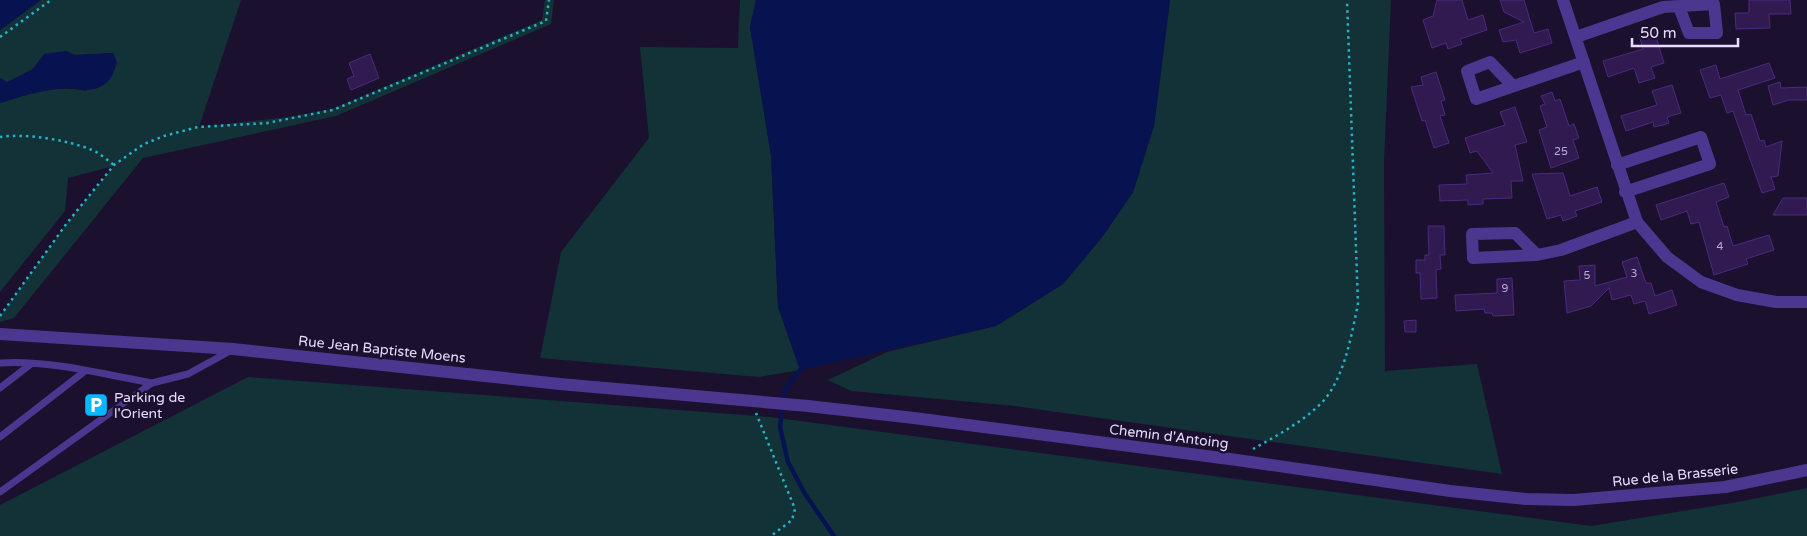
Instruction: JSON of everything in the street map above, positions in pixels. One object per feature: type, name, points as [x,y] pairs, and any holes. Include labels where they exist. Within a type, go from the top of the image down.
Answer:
[{"type":"street","points":[[1563,0],[1625,192],[1637,222],[1667,257],[1701,282],[1737,295],[1776,302],[1807,302]]},
{"type":"street","points":[[1576,37],[1664,7],[1678,7]]},
{"type":"street","points":[[1513,86],[1584,62]]},
{"type":"street","points":[[1617,166],[1701,137],[1710,164],[1625,192]]},
{"type":"street","points":[[1537,255],[1515,234],[1472,234],[1473,258],[1537,255],[1561,250],[1637,222]]},
{"type":"street","name":"Rue Jean Baptiste Moens","points":[[0,334],[233,349],[758,405]]},
{"type":"street","name":"Chemin d'Antoing","points":[[758,405],[808,406],[1237,460],[1450,491],[1526,500],[1574,500]]},
{"type":"street","name":"Rue de la Brasserie","points":[[1574,500],[1726,487],[1807,470]]},
{"type":"lane","points":[[0,492],[152,383],[188,374],[233,349]]},
{"type":"lane","points":[[0,363],[32,364],[152,383]]},
{"type":"lane","points":[[0,388],[32,364]]},
{"type":"lane","points":[[0,437],[85,371]]},
{"type":"path","points":[[0,37],[51,0]]},
{"type":"path","points":[[0,316],[67,223],[114,166],[144,144],[164,136],[198,127],[267,123],[333,110],[546,21],[549,0]]},
{"type":"path","points":[[1237,460],[1281,433],[1311,411],[1332,390],[1349,346],[1358,304],[1358,281],[1347,0]]},
{"type":"path","points":[[0,137],[13,135],[66,142],[93,150],[114,166]]},
{"type":"path","points":[[758,405],[795,509],[792,520],[771,536]]},
{"type":"green space","points":[[41,0],[241,0],[199,127],[288,117],[332,109],[542,20],[545,0],[554,0],[551,24],[336,116],[143,158],[14,318],[0,322],[0,316],[67,223],[114,166],[68,178],[65,211],[0,292],[0,103],[53,89],[86,91],[113,53],[75,55],[66,51],[7,83],[0,78],[0,30]]},
{"type":"green space","points":[[740,0],[756,0],[750,27],[771,155],[778,307],[800,370],[759,377],[540,358],[561,252],[649,138],[640,47],[738,48]]},
{"type":"green space","points":[[1170,0],[1391,0],[1384,162],[1385,371],[1477,364],[1502,474],[1015,406],[851,391],[828,380],[887,352],[996,326],[1063,284],[1103,236],[1133,192],[1154,126]]},
{"type":"green space","points":[[248,377],[770,417],[1591,526],[1738,502],[1807,488],[1807,536],[0,536],[0,505]]},
{"type":"shaded area","points":[[0,0],[41,0],[0,30]]},
{"type":"shaded area","points":[[756,0],[1170,0],[1154,126],[1133,192],[1103,236],[1063,284],[996,326],[800,370],[778,307],[771,155],[750,27]]},
{"type":"shaded area","points":[[66,51],[75,55],[113,53],[117,62],[112,77],[107,83],[96,89],[57,89],[0,103],[0,78],[7,82],[32,70],[44,54]]},
{"type":"building","points":[[1437,0],[1462,0],[1468,20],[1483,15],[1487,30],[1460,39],[1462,44],[1448,49],[1446,43],[1432,48],[1423,20],[1433,16]]},
{"type":"building","points":[[1500,0],[1524,0],[1534,33],[1548,29],[1552,43],[1520,53],[1516,40],[1503,42],[1499,30],[1524,22],[1504,12]]},
{"type":"building","points":[[1749,0],[1790,0],[1791,14],[1769,14],[1770,28],[1736,29],[1735,13],[1749,13]]},
{"type":"building","points":[[1654,30],[1664,63],[1651,67],[1655,78],[1639,83],[1634,68],[1608,77],[1603,61],[1643,49],[1639,35]]},
{"type":"building","points":[[370,54],[379,78],[351,90],[347,79],[354,76],[349,63]]},
{"type":"building","points":[[1769,63],[1775,78],[1738,90],[1746,115],[1751,114],[1760,141],[1764,140],[1766,147],[1782,141],[1778,176],[1771,177],[1775,189],[1762,193],[1733,111],[1727,113],[1721,95],[1710,98],[1700,70],[1716,65],[1720,79]]},
{"type":"building","points":[[1436,72],[1445,100],[1441,101],[1445,115],[1440,116],[1449,143],[1434,148],[1425,120],[1422,121],[1411,87],[1423,85],[1421,77]]},
{"type":"building","points":[[1780,82],[1781,88],[1807,87],[1807,100],[1789,100],[1773,105],[1768,86]]},
{"type":"building","points":[[1672,85],[1681,113],[1667,117],[1669,123],[1663,125],[1654,127],[1653,122],[1626,131],[1621,116],[1657,105],[1652,91]]},
{"type":"building","points":[[1552,92],[1555,101],[1560,99],[1569,126],[1574,124],[1579,138],[1573,140],[1579,158],[1551,168],[1539,130],[1547,127],[1540,106],[1545,104],[1541,96]]},
{"type":"building","points":[[1515,107],[1527,142],[1515,145],[1523,181],[1511,181],[1512,198],[1483,199],[1483,204],[1468,205],[1468,200],[1440,201],[1439,185],[1467,184],[1466,175],[1493,173],[1477,151],[1470,153],[1465,138],[1505,125],[1500,112]]},
{"type":"building","points":[[1563,173],[1570,196],[1597,187],[1602,202],[1575,211],[1577,216],[1563,221],[1561,215],[1547,219],[1532,174]]},
{"type":"building","points":[[1724,183],[1729,197],[1716,202],[1724,227],[1727,226],[1733,246],[1769,235],[1774,250],[1746,259],[1748,264],[1714,275],[1699,222],[1691,224],[1687,211],[1661,220],[1656,205]]},
{"type":"building","points":[[1783,198],[1807,198],[1807,215],[1773,215]]},
{"type":"building","points":[[1428,226],[1444,226],[1445,255],[1440,255],[1441,269],[1436,270],[1437,298],[1421,299],[1420,273],[1416,273],[1416,260],[1425,260],[1425,255],[1429,255]]},
{"type":"building","points":[[1637,257],[1646,283],[1651,283],[1655,296],[1672,290],[1677,305],[1649,314],[1645,301],[1634,304],[1631,295],[1612,300],[1609,288],[1591,306],[1567,313],[1564,281],[1580,280],[1579,266],[1595,265],[1595,286],[1627,277],[1622,262]]},
{"type":"building","points":[[1512,278],[1514,315],[1493,316],[1492,313],[1485,313],[1484,309],[1456,311],[1455,295],[1497,293],[1497,279]]},
{"type":"building","points":[[1416,320],[1416,332],[1405,332],[1404,321]]},
{"type":"waterway","points":[[800,370],[784,391],[780,427],[788,462],[805,494],[834,536]]},
{"type":"place","name":"Parking de l'Orient","points":[[96,405]]}]
